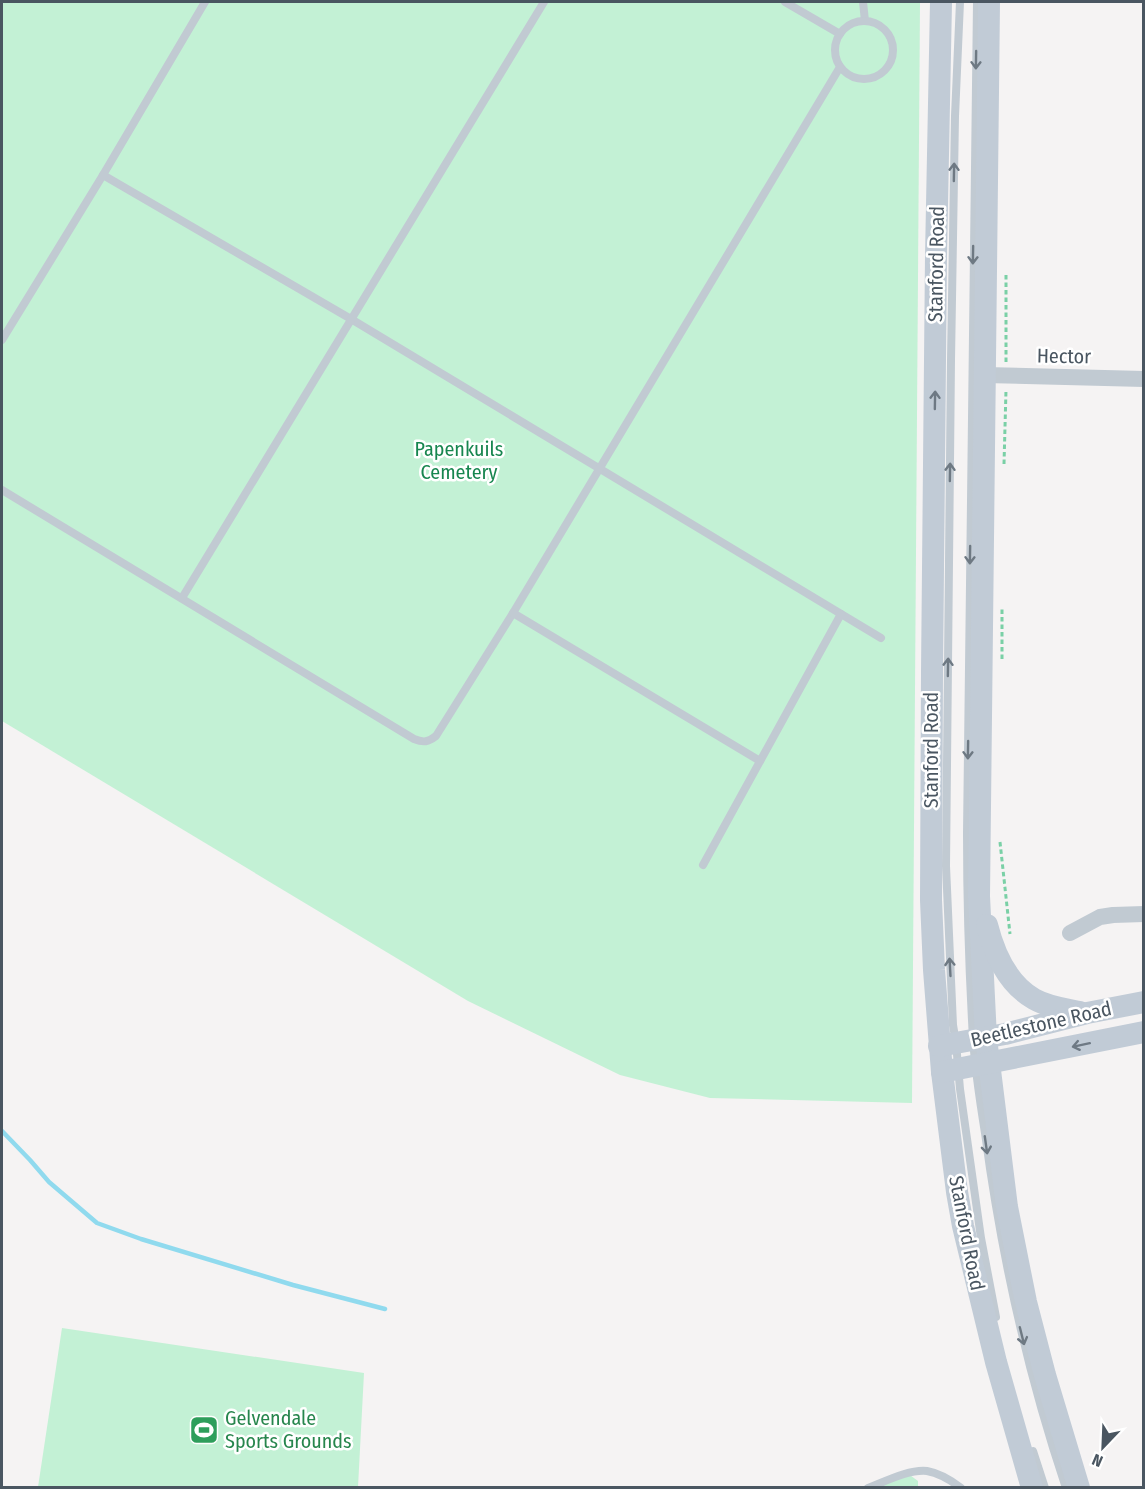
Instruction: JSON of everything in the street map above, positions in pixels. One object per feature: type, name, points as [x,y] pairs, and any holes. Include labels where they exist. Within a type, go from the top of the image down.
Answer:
[{"type":"main road","name":"Stanford Road","points":[[941,2],[936,279],[931,912],[964,1042],[966,1068],[957,1192],[996,1362],[1032,1488]]},
{"type":"main road","name":"Stanford Road","points":[[989,2],[995,376],[979,896],[964,1042],[966,1068],[1007,1207],[1026,1302],[1079,1488]]},
{"type":"main road","points":[[979,896],[995,949],[1003,967],[1014,981],[1034,999],[1045,1004],[1088,1013]]},
{"type":"main road","name":"Beetlestone Road","points":[[964,1042],[1143,1002]]},
{"type":"main road","name":"Beetlestone Road","points":[[966,1068],[1143,1032]]},
{"type":"street","name":"Hector","points":[[995,376],[1143,379]]},
{"type":"street","points":[[1070,933],[1100,917],[1143,915]]},
{"type":"lane","points":[[2,340],[103,176],[205,2]]},
{"type":"lane","points":[[182,598],[544,2]]},
{"type":"lane","points":[[785,2],[840,33]]},
{"type":"lane","points":[[863,2],[865,21]]},
{"type":"lane","points":[[960,2],[955,116],[951,348],[946,854],[953,1025],[964,1042]]},
{"type":"lane","points":[[964,1042],[968,936],[967,834],[977,2]]},
{"type":"lane","points":[[865,21],[882,27],[892,42],[893,51],[887,68],[872,78],[854,78],[846,73],[840,67],[834,51],[840,33],[846,26],[855,22],[865,21]]},
{"type":"lane","points":[[2,490],[414,739],[422,742],[429,741],[436,736],[513,613],[840,67]]},
{"type":"lane","points":[[103,176],[351,319],[881,638]]},
{"type":"lane","points":[[513,613],[760,761]]},
{"type":"lane","points":[[703,865],[841,614]]},
{"type":"lane","points":[[966,1068],[962,1112],[999,1329]]},
{"type":"lane","points":[[966,1068],[1014,1303],[1052,1448],[1066,1488]]},
{"type":"lane","points":[[1030,1441],[1045,1488]]},
{"type":"lane","points":[[868,1488],[907,1473],[926,1471],[961,1488]]},
{"type":"path","points":[[1004,466],[995,376],[1006,269]]},
{"type":"path","points":[[1002,607],[1002,666]]},
{"type":"path","points":[[999,838],[1011,936]]},
{"type":"green space","name":"Papenkuils Cemetery","points":[[2,2],[920,2],[912,1103],[710,1098],[620,1075],[468,1001],[2,721]]},
{"type":"green space","name":"Gelvendale Sports Grounds","points":[[62,1328],[364,1373],[358,1487],[38,1487]]},
{"type":"green space","points":[[907,1473],[918,1481],[918,1487],[868,1488]]},
{"type":"waterway","points":[[2,1131],[49,1182],[97,1223],[141,1239],[293,1285],[385,1309]]},
{"type":"place","name":"Gelvendale Sports Grounds","points":[[204,1430]]}]
